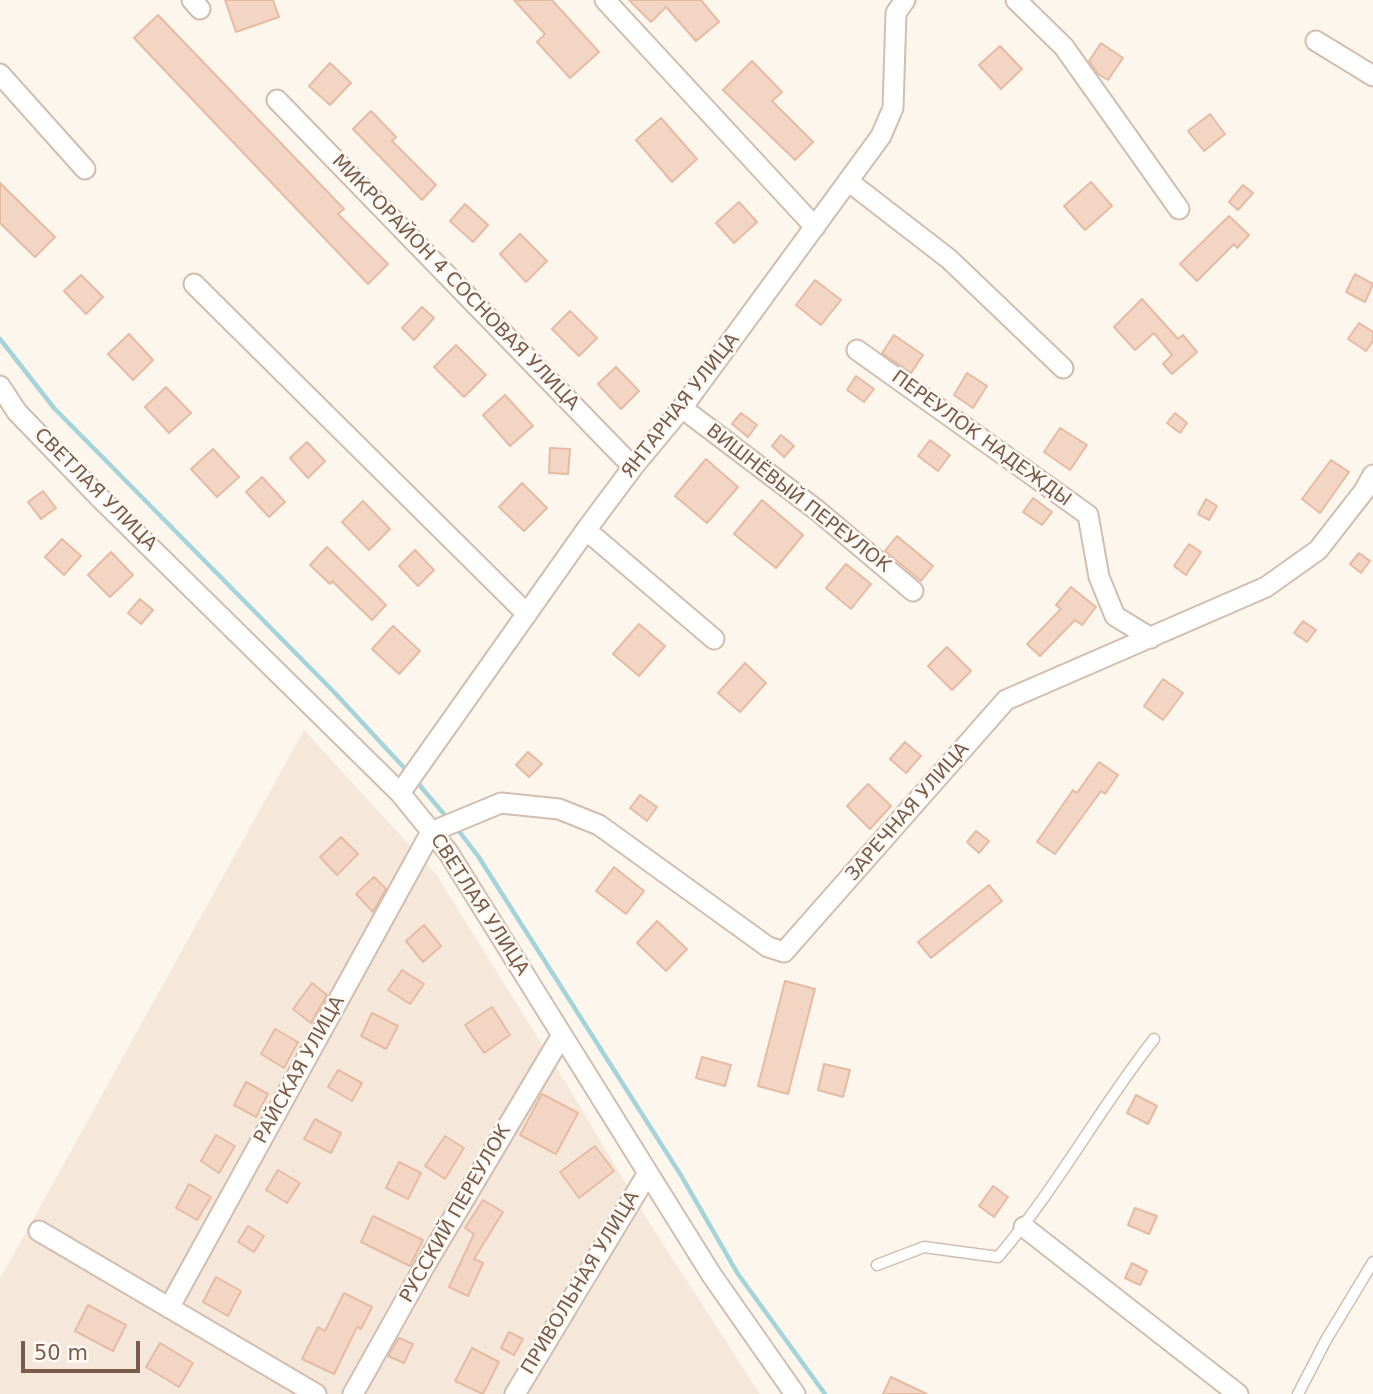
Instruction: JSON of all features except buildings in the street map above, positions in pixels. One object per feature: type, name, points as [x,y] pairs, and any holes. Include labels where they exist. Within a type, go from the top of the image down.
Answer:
[{"type":"street","points":[[605,0],[816,227]]},
{"type":"street","name":"ЯНТАРНАЯ УЛИЦА","points":[[400,793],[586,530],[682,408],[881,136],[893,108],[896,13],[905,0]]},
{"type":"street","points":[[1016,0],[1064,47],[1179,209]]},
{"type":"street","points":[[1316,41],[1373,76]]},
{"type":"street","points":[[0,74],[85,169]]},
{"type":"street","name":"МИКРОРАЙОН 4 СОСНОВАЯ УЛИЦА","points":[[276,100],[633,467]]},
{"type":"street","points":[[848,181],[949,259],[1063,368]]},
{"type":"street","points":[[194,284],[527,614]]},
{"type":"street","name":"ПЕРЕУЛОК НАДЕЖДЫ","points":[[857,350],[1088,515],[1099,578],[1115,615],[1152,638]]},
{"type":"street","name":"СВЕТЛАЯ УЛИЦА","points":[[0,386],[17,412],[100,497],[400,793],[448,852],[711,1274],[795,1394]]},
{"type":"street","name":"ВИШНЁВЫЙ ПЕРЕУЛОК","points":[[682,408],[818,511],[913,591]]},
{"type":"street","name":"ЗАРЕЧНАЯ УЛИЦА","points":[[431,832],[501,803],[559,809],[599,825],[768,947],[784,952],[1006,700],[1266,587],[1318,551],[1373,475]]},
{"type":"street","points":[[586,530],[713,639]]},
{"type":"street","name":"РАЙСКАЯ УЛИЦА","points":[[169,1308],[431,832]]},
{"type":"street","name":"РУССКИЙ ПЕРЕУЛОК","points":[[353,1394],[424,1267],[562,1035]]},
{"type":"street","name":"ПРИВОЛЬНАЯ УЛИЦА","points":[[515,1394],[648,1173]]},
{"type":"street","points":[[1024,1227],[1238,1394]]},
{"type":"street","points":[[39,1231],[316,1394]]},
{"type":"lane","points":[[877,1265],[924,1247],[998,1257],[1024,1227],[1119,1083],[1154,1039]]},
{"type":"lane","points":[[1298,1394],[1326,1340],[1373,1262]]},
{"type":"shaded area","points":[[304,730],[436,874],[647,1219],[760,1394],[0,1394],[0,1279]]},
{"type":"waterway","points":[[0,339],[54,408],[334,692],[408,772]]},
{"type":"waterway","points":[[416,781],[449,820]]},
{"type":"waterway","points":[[455,826],[478,856],[682,1177],[738,1274],[825,1394]]}]
